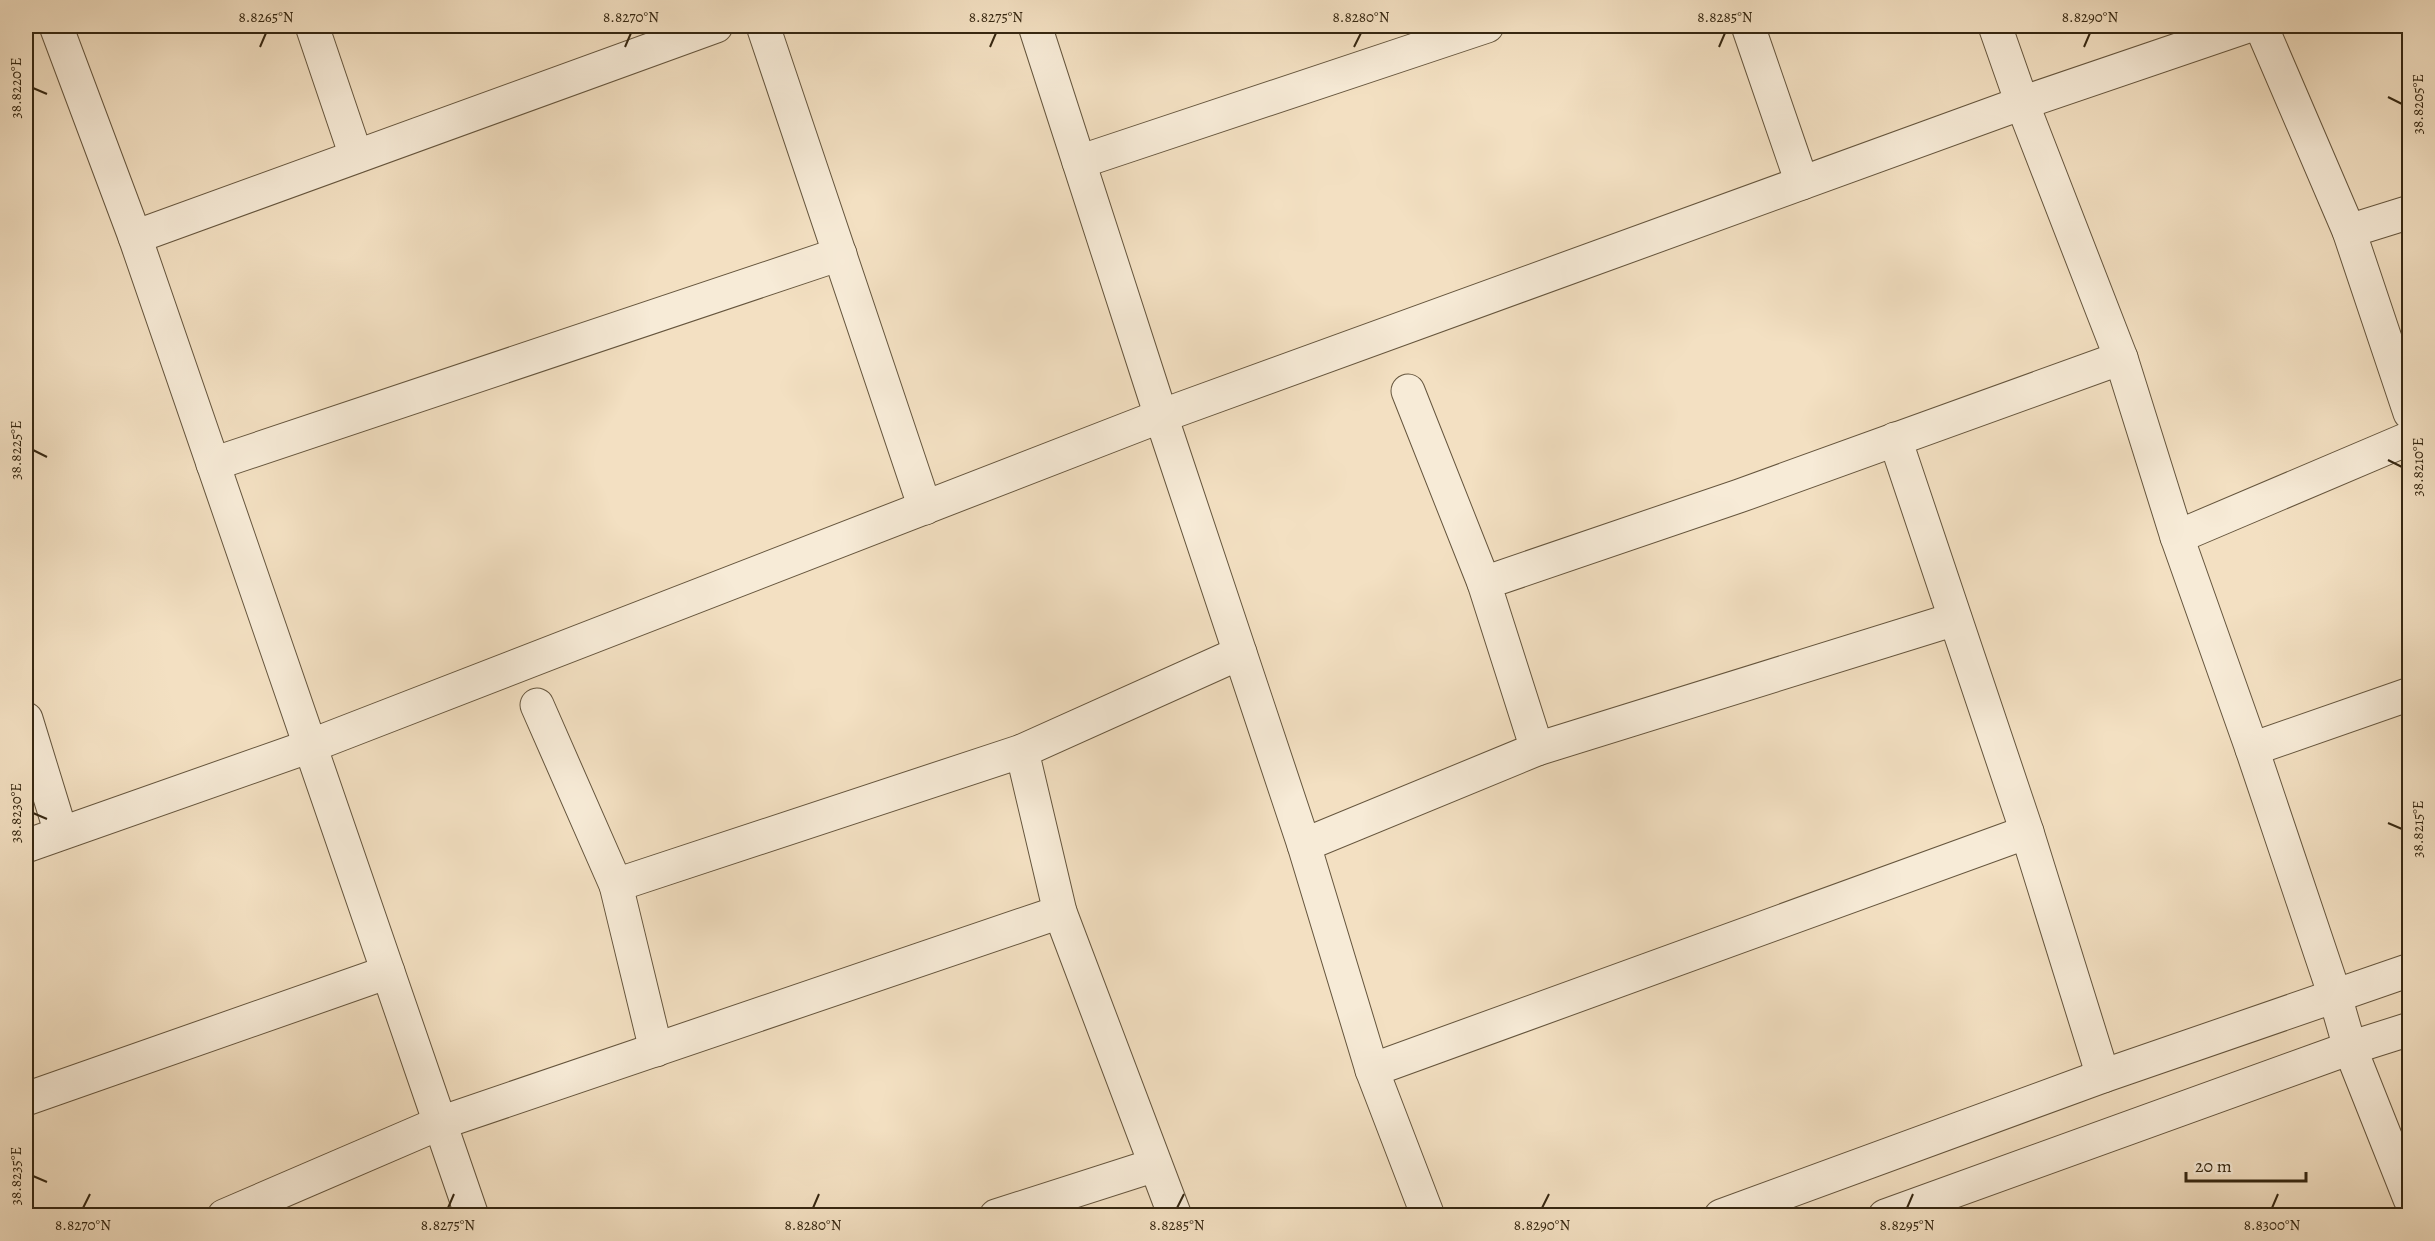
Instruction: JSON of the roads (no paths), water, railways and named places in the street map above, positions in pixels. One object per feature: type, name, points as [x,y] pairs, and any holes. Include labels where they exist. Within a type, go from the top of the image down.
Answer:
[{"type":"street","points":[[56,26],[135,237],[472,1215]]},
{"type":"street","points":[[312,26],[356,156]]},
{"type":"street","points":[[135,237],[716,26]]},
{"type":"street","points":[[763,26],[925,508]]},
{"type":"street","points":[[1035,26],[1161,416],[1304,845],[1372,1070],[1428,1215]]},
{"type":"street","points":[[1080,162],[1487,26]]},
{"type":"street","points":[[1748,26],[1802,183]]},
{"type":"street","points":[[1995,26],[2022,103],[2121,358],[2177,537],[2252,749],[2335,996],[2350,1048],[2409,1199]]},
{"type":"street","points":[[26,846],[310,746],[1161,416],[2022,103],[2248,26]]},
{"type":"street","points":[[2261,26],[2349,231],[2409,413]]},
{"type":"street","points":[[2349,231],[2409,212]]},
{"type":"street","points":[[213,464],[840,254]]},
{"type":"street","points":[[1484,583],[1739,496],[2121,358]]},
{"type":"street","points":[[1408,391],[1484,583],[1537,749]]},
{"type":"street","points":[[2177,537],[2409,438]]},
{"type":"street","points":[[1895,439],[2027,832],[2103,1077]]},
{"type":"street","points":[[1304,845],[1537,749],[1955,619]]},
{"type":"street","points":[[616,885],[1022,751],[1240,653]]},
{"type":"street","points":[[2252,749],[2409,694]]},
{"type":"street","points":[[537,705],[616,885],[656,1050]]},
{"type":"street","points":[[26,719],[61,833]]},
{"type":"street","points":[[1022,751],[1060,912],[1175,1215]]},
{"type":"street","points":[[1372,1070],[2027,832]]},
{"type":"street","points":[[224,1215],[440,1123],[1060,912]]},
{"type":"street","points":[[1721,1215],[2103,1077],[2409,970]]},
{"type":"street","points":[[26,1099],[388,972]]},
{"type":"street","points":[[1885,1215],[2350,1048],[2409,1029]]},
{"type":"street","points":[[996,1215],[1155,1165]]}]
